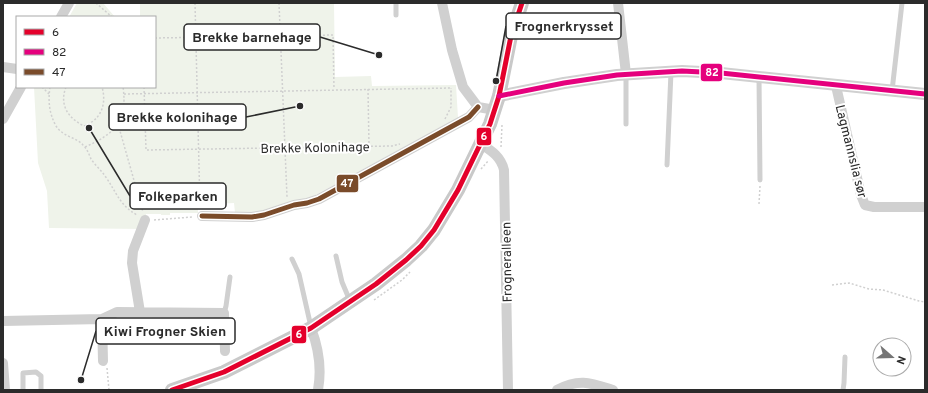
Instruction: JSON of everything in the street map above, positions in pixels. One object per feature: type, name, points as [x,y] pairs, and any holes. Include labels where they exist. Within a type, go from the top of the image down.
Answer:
[{"type":"main road","points":[[172,390],[224,372],[311,328],[351,302],[386,276],[421,246],[434,230],[447,209],[481,144],[495,110],[510,43],[522,3]]},
{"type":"street","points":[[62,16],[69,3]]},
{"type":"street","points":[[442,3],[452,50],[463,87],[478,107],[495,110]]},
{"type":"street","points":[[618,3],[626,74]]},
{"type":"street","points":[[3,67],[16,69]]},
{"type":"street","points":[[499,96],[564,83],[626,74],[671,71],[759,77],[925,94]]},
{"type":"street","name":"Lagmannslia sør","points":[[836,86],[861,196],[865,205],[874,207],[925,207]]},
{"type":"street","points":[[3,119],[20,88]]},
{"type":"street","points":[[202,216],[252,217],[320,199],[469,117],[478,107]]},
{"type":"street","points":[[481,144],[496,154]]},
{"type":"street","name":"Frogneralleen","points":[[496,154],[503,164],[504,170],[508,390]]},
{"type":"street","points":[[140,312],[132,263],[133,251],[145,220]]},
{"type":"street","points":[[3,321],[102,319],[117,312],[224,313],[225,351]]},
{"type":"street","points":[[102,319],[104,362]]},
{"type":"street","points":[[311,328],[320,355],[320,378],[318,390]]},
{"type":"street","points":[[3,363],[5,390]]},
{"type":"street","points":[[557,390],[574,382],[587,386],[594,383],[613,390]]},
{"type":"lane","points":[[396,3],[396,15]]},
{"type":"lane","points":[[892,91],[902,3]]},
{"type":"lane","points":[[667,165],[671,71]]},
{"type":"lane","points":[[626,74],[626,124]]},
{"type":"lane","points":[[759,77],[760,180]]},
{"type":"lane","points":[[336,256],[342,282],[351,302]]},
{"type":"lane","points":[[292,259],[299,274],[311,328]]},
{"type":"lane","points":[[224,313],[230,277]]},
{"type":"lane","points":[[843,390],[845,357]]},
{"type":"lane","points":[[23,390],[23,373],[31,372],[36,372],[41,376],[41,390]]},
{"type":"path","points":[[96,3],[111,16]]},
{"type":"path","points":[[50,88],[49,105],[51,116],[56,126],[63,134],[81,143],[92,160],[106,177],[122,204],[132,213],[145,220],[202,216],[200,204],[196,3]]},
{"type":"path","points":[[279,3],[287,207]]},
{"type":"path","points":[[156,38],[333,35],[334,89]]},
{"type":"path","points":[[124,94],[463,87]]},
{"type":"path","points":[[43,88],[49,94]]},
{"type":"path","points":[[66,88],[64,104],[69,115],[75,122],[84,126],[92,123],[100,116],[104,97],[102,88]]},
{"type":"path","points":[[84,147],[106,137],[118,124],[122,114],[123,88]]},
{"type":"path","points":[[144,88],[145,94]]},
{"type":"path","points":[[368,88],[369,146]]},
{"type":"path","points":[[445,119],[451,107],[451,88]]},
{"type":"path","name":"Brekke Kolonihage","points":[[145,94],[146,150],[392,146],[401,144]]},
{"type":"path","points":[[496,154],[502,144],[502,122]]},
{"type":"path","points":[[118,124],[145,220]]},
{"type":"path","points":[[759,204],[760,180]]},
{"type":"path","points":[[832,285],[849,283],[869,289],[883,290],[925,302]]},
{"type":"path","points":[[104,362],[107,365],[109,390]]},
{"type":"shaded area","points":[[77,3],[103,3],[114,16],[70,16]]},
{"type":"shaded area","points":[[140,3],[334,3],[335,77],[371,76],[372,86],[456,85],[458,118],[308,199],[264,212],[235,213],[234,203],[198,205],[198,213],[170,213],[170,215],[146,214],[145,229],[49,228],[47,191],[38,163],[34,88],[156,88],[156,16],[140,16]]},
{"type":"transit line","name":"6","points":[[172,390],[224,372],[311,328],[376,284],[421,246],[434,230],[458,190],[490,124],[499,96],[511,36],[522,3]]},
{"type":"transit line","name":"82","points":[[499,96],[564,83],[617,75],[682,71],[721,73],[925,94]]},
{"type":"transit line","name":"47","points":[[202,216],[252,217],[319,199],[469,117],[478,107]]},
{"type":"place","name":"Brekke barnehage","points":[[379,55]]},
{"type":"place","name":"Frognerkrysset","points":[[496,81]]},
{"type":"place","name":"Brekke kolonihage","points":[[300,106]]},
{"type":"place","name":"Folkeparken","points":[[89,128]]},
{"type":"place","name":"Kiwi Frogner Skien","points":[[81,380]]}]
